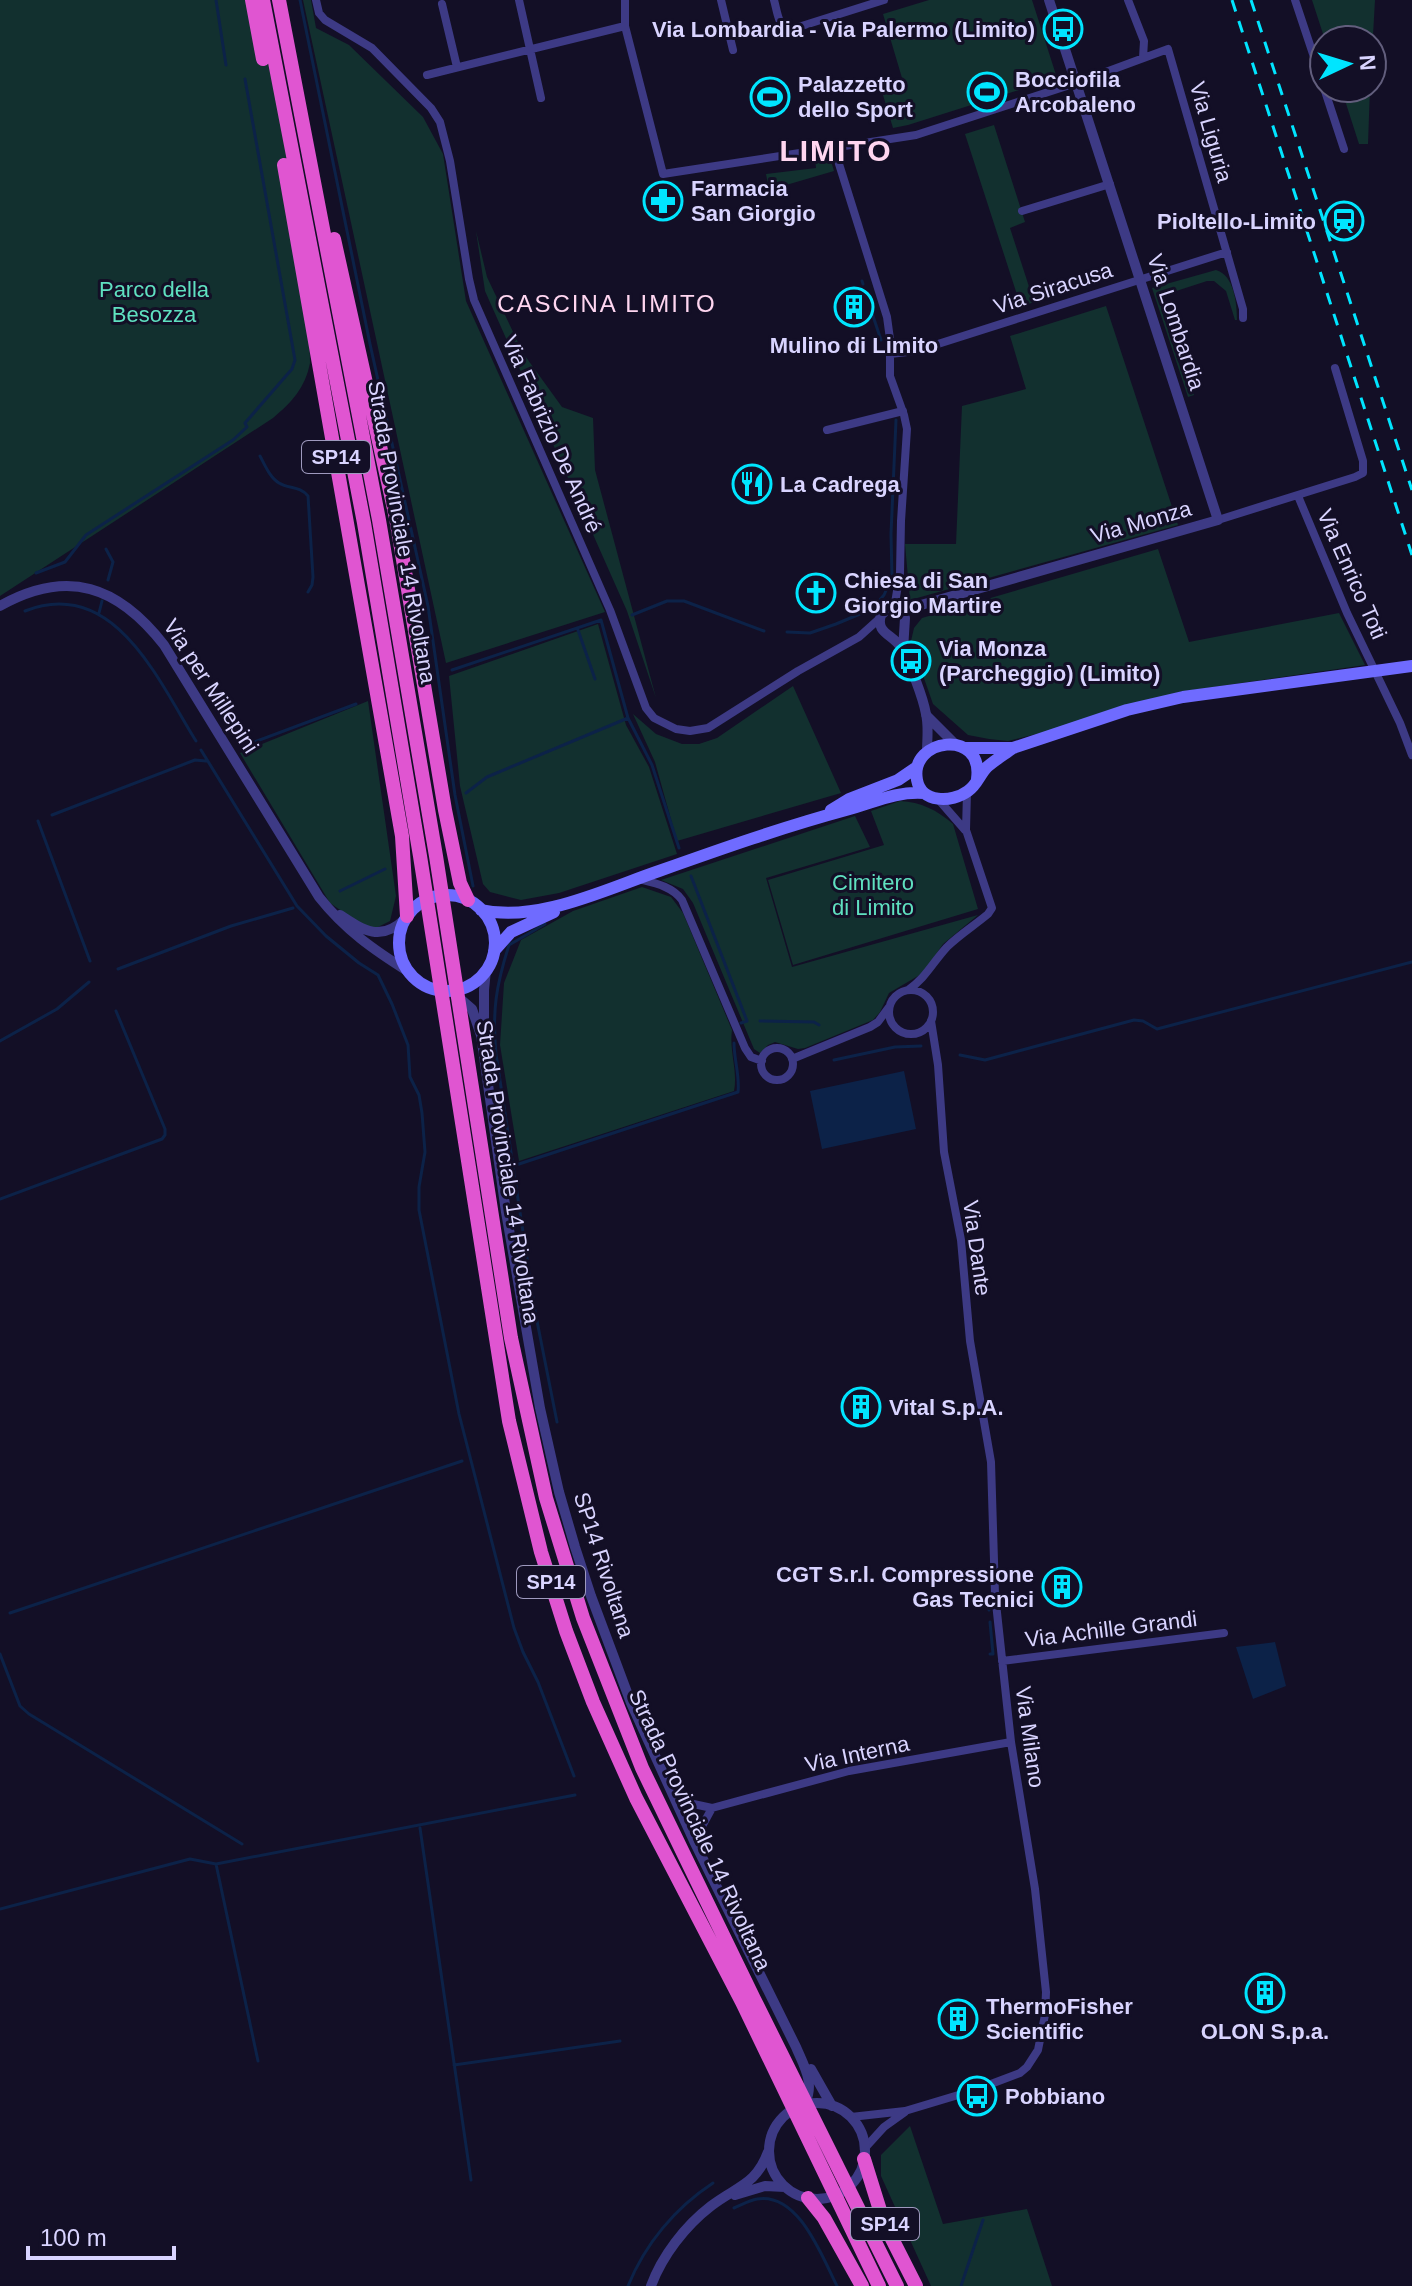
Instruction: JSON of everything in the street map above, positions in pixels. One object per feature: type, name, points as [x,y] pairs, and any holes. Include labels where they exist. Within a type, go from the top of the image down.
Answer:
[{"type":"highway","name":"SP14","points":[[252,0],[381,707],[402,836],[406,918]]},
{"type":"highway","name":"Strada Provinciale 14 Rivoltana","points":[[263,0],[364,523],[509,1421],[541,1552],[593,1702],[636,1798],[742,2002],[869,2228],[897,2286]]},
{"type":"highway","name":"Strada Provinciale 14 Rivoltana","points":[[279,0],[376,504],[436,856],[511,1338],[537,1462],[570,1581],[642,1768],[879,2286]]},
{"type":"highway","name":"SP14","points":[[287,0],[313,140],[396,518],[445,810],[461,887],[468,900]]},
{"type":"highway","name":"SP14","points":[[864,2154],[884,2223],[916,2286]]},
{"type":"highway","name":"SP14","points":[[808,2198],[824,2218],[862,2286]]},
{"type":"main road","points":[[494,951],[515,929],[574,901],[820,816],[891,795],[924,793],[938,799],[967,792],[987,767],[1013,748],[1106,717],[1169,699],[1412,666]]},
{"type":"main road","points":[[820,816],[849,799],[898,780],[917,767],[927,752],[942,746],[1013,748]]},
{"type":"main road","points":[[960,746],[976,761],[977,779]]},
{"type":"main road","points":[[917,767],[917,782],[924,793]]},
{"type":"main road","points":[[409,972],[402,960],[400,932],[406,918],[431,897],[452,895],[468,900],[481,910],[492,929],[494,951]]},
{"type":"main road","points":[[481,910],[515,914],[574,901]]},
{"type":"main road","name":"SP14 Rivoltana","points":[[486,970],[494,951]]},
{"type":"main road","points":[[448,991],[471,984],[486,970]]},
{"type":"main road","name":"SP14 Rivoltana","points":[[409,972],[425,986],[448,991]]},
{"type":"street","name":"Via Fabrizio De André","points":[[316,0],[319,13],[325,20],[372,48],[431,108],[440,122],[450,161],[475,303],[606,600],[649,713],[660,722],[681,730],[704,729],[859,637]]},
{"type":"street","points":[[519,0],[541,98]]},
{"type":"street","points":[[625,0],[625,26],[663,174],[916,135],[1143,58],[1144,41],[1128,0]]},
{"type":"street","points":[[721,0],[733,50]]},
{"type":"street","points":[[774,0],[785,29],[792,30],[884,0]]},
{"type":"street","name":"Via Lombardia","points":[[1049,0],[1218,520]]},
{"type":"street","points":[[1295,0],[1308,39]]},
{"type":"street","points":[[442,4],[457,67]]},
{"type":"street","points":[[427,75],[625,26]]},
{"type":"street","name":"Via Liguria","points":[[1143,58],[1168,49],[1243,309],[1243,318]]},
{"type":"street","points":[[1329,104],[1344,149]]},
{"type":"street","points":[[834,148],[885,312],[889,330],[890,376],[907,429],[901,521],[901,618],[903,650],[926,715],[927,752]]},
{"type":"street","points":[[1022,211],[1110,184]]},
{"type":"street","name":"Via Siracusa","points":[[890,354],[916,351],[1227,252]]},
{"type":"street","name":"Via Monza","points":[[901,618],[916,608],[1360,475],[1364,469],[1363,461],[1335,368]]},
{"type":"street","points":[[827,430],[903,411]]},
{"type":"street","name":"Via Enrico Toti","points":[[1298,496],[1412,755]]},
{"type":"street","name":"Via per Millepini","points":[[0,606],[31,591],[68,586],[105,594],[137,614],[164,645],[327,907],[370,948],[409,972]]},
{"type":"street","points":[[859,637],[886,610],[901,618]]},
{"type":"street","points":[[859,637],[896,635],[901,618]]},
{"type":"street","points":[[879,619],[887,634],[903,650]]},
{"type":"street","points":[[926,715],[960,746]]},
{"type":"street","points":[[792,1059],[878,1022],[897,995],[929,972],[950,944],[992,908],[966,830],[967,792]]},
{"type":"street","points":[[938,799],[966,830]]},
{"type":"street","points":[[637,878],[678,894],[745,1048],[751,1057],[762,1061]]},
{"type":"street","name":"Via per Millepini","points":[[327,907],[357,926],[375,933],[389,931],[406,918]]},
{"type":"street","name":"SP14 Rivoltana","points":[[486,970],[486,1062]]},
{"type":"street","points":[[926,996],[929,972]]},
{"type":"street","points":[[889,1007],[889,1018],[895,1028],[905,1034],[917,1034],[926,1029],[933,1009],[926,996],[919,991],[908,990]]},
{"type":"street","name":"SP14 Rivoltana","points":[[448,991],[462,999],[475,1015],[486,1062],[506,1212],[540,1408],[559,1492],[583,1572],[631,1703],[810,2081],[810,2090],[801,2106]]},
{"type":"street","name":"Via Dante","points":[[931,1021],[938,1065],[944,1152],[961,1240],[970,1341],[988,1436]]},
{"type":"street","points":[[870,1027],[895,1028]]},
{"type":"street","points":[[917,1034],[928,1043],[938,1065]]},
{"type":"street","points":[[775,1048],[785,1051],[792,1059],[790,1073],[780,1080],[766,1076],[762,1068],[766,1053],[775,1048]]},
{"type":"street","name":"Via Milano","points":[[905,2111],[1020,2073],[1033,2060],[1045,2015],[1046,1992],[1035,1889],[1011,1742],[995,1594],[994,1503],[988,1436]]},
{"type":"street","name":"Via Achille Grandi","points":[[1002,1661],[1224,1633]]},
{"type":"street","name":"Via Interna","points":[[675,1800],[712,1808],[849,1771],[1011,1742]]},
{"type":"street","points":[[694,1841],[712,1808]]},
{"type":"street","name":"SP14 Rivoltana","points":[[796,2047],[832,2106],[851,2117]]},
{"type":"street","points":[[651,2286],[684,2232],[707,2209],[757,2175],[769,2150],[772,2134],[789,2112],[815,2103],[832,2106]]},
{"type":"street","points":[[769,2150],[772,2168],[786,2187],[808,2198],[829,2198],[847,2188],[860,2172],[864,2154],[860,2131],[851,2117],[905,2111]]},
{"type":"street","points":[[864,2154],[884,2127],[905,2111]]},
{"type":"street","points":[[722,2199],[765,2186],[786,2187]]},
{"type":"green space","name":"Parco della Besozza","points":[[0,0],[262,0],[307,239],[310,363],[297,394],[273,418],[0,596]]},
{"type":"green space","points":[[303,0],[311,0],[316,28],[349,45],[423,117],[443,154],[466,301],[605,612],[446,663]]},
{"type":"green space","points":[[929,0],[1032,0],[1057,78],[893,128],[883,95],[905,88],[883,14]]},
{"type":"green space","points":[[1312,0],[1375,0],[1374,24],[1320,24]]},
{"type":"green space","points":[[1346,104],[1369,104],[1368,144],[1359,144]]},
{"type":"green space","points":[[994,125],[1025,222],[1010,228],[1034,302],[1021,307],[965,134]]},
{"type":"green space","points":[[815,158],[831,161],[834,171],[769,190],[766,174],[816,168]]},
{"type":"green space","points":[[476,231],[487,277],[523,353],[562,407],[593,418],[595,470],[656,698],[627,611],[485,291]]},
{"type":"green space","points":[[1216,270],[1231,284],[1237,320],[1226,291],[1214,281],[1167,294],[1163,299],[1162,312],[1180,367],[1185,370],[1194,395],[1188,397],[1152,288]]},
{"type":"green space","points":[[1106,306],[1178,525],[910,600],[905,544],[956,544],[962,406],[1026,389],[1010,336]]},
{"type":"green space","points":[[1158,549],[1189,642],[1339,613],[1365,665],[1179,692],[1008,741],[968,735],[933,704],[911,641],[914,628],[922,618]]},
{"type":"green space","points":[[598,624],[626,725],[649,767],[677,854],[559,893],[521,900],[490,892],[483,884],[460,786],[449,676]]},
{"type":"green space","points":[[793,686],[841,793],[677,841],[655,762],[633,714],[656,734],[682,744],[699,744],[717,738]]},
{"type":"green space","points":[[368,701],[396,896],[390,921],[374,929],[359,923],[330,903],[240,753]]},
{"type":"green space","name":"Cimitero di Limito","points":[[900,801],[928,808],[953,824],[978,909],[793,965],[768,880],[884,845],[871,811]]},
{"type":"green space","points":[[855,816],[870,847],[766,878],[792,967],[978,915],[943,944],[923,973],[889,993],[873,1020],[805,1048],[775,1042],[760,1053],[754,1049],[693,903],[683,889],[661,880]]},
{"type":"green space","points":[[642,887],[671,897],[683,913],[732,1030],[734,1091],[519,1161],[500,1045],[504,983],[521,940],[573,911]]},
{"type":"green space","points":[[910,2126],[943,2224],[1027,2209],[1052,2286],[931,2286],[881,2176],[881,2155]]},
{"type":"water","points":[[904,1071],[916,1129],[822,1149],[810,1091]]},
{"type":"water","points":[[1275,1642],[1286,1686],[1253,1699],[1236,1647]]},
{"type":"waterway","points":[[216,0],[226,65]]},
{"type":"waterway","points":[[300,0],[370,344],[428,606],[455,795],[473,886]]},
{"type":"waterway","points":[[36,573],[65,562],[86,535],[233,440],[247,427],[245,423],[292,369],[295,360],[245,79]]},
{"type":"waterway","points":[[867,298],[881,340]]},
{"type":"waterway","points":[[787,632],[810,633],[836,624],[872,609],[884,595],[892,577],[896,420]]},
{"type":"waterway","points":[[260,456],[276,481],[308,496],[313,577],[308,592]]},
{"type":"waterway","points":[[106,549],[113,562],[108,580]]},
{"type":"waterway","points":[[99,613],[102,601]]},
{"type":"waterway","points":[[632,615],[667,601],[684,601],[764,631]]},
{"type":"waterway","points":[[25,611],[56,604],[84,608],[108,621],[130,640],[149,664],[196,741]]},
{"type":"waterway","points":[[452,670],[601,620],[628,718],[652,765],[679,848]]},
{"type":"waterway","points":[[578,630],[595,679]]},
{"type":"waterway","points":[[254,742],[356,704]]},
{"type":"waterway","points":[[466,793],[487,777],[628,718]]},
{"type":"waterway","points":[[201,750],[297,906],[326,936],[378,975],[408,1045],[410,1077],[419,1095],[422,1113],[425,1152],[419,1210],[459,1414],[514,1628],[574,1776]]},
{"type":"waterway","points":[[52,815],[195,760],[206,761]]},
{"type":"waterway","points":[[38,821],[90,961]]},
{"type":"waterway","points":[[340,891],[385,869]]},
{"type":"waterway","points":[[691,876],[747,1021],[741,1023]]},
{"type":"waterway","points":[[118,969],[231,926],[293,908]]},
{"type":"waterway","points":[[545,924],[509,945],[498,986],[495,1025],[496,1054],[535,1311],[557,1422]]},
{"type":"waterway","points":[[960,1055],[985,1060],[1134,1020],[1157,1029],[1412,962]]},
{"type":"waterway","points":[[0,1041],[57,1009],[89,982]]},
{"type":"waterway","points":[[0,1199],[162,1139],[165,1135],[116,1011]]},
{"type":"waterway","points":[[760,1021],[814,1022],[819,1025]]},
{"type":"waterway","points":[[516,1165],[738,1092],[734,1043]]},
{"type":"waterway","points":[[834,1060],[895,1047],[921,1046]]},
{"type":"waterway","points":[[10,1613],[462,1461]]},
{"type":"waterway","points":[[988,1602],[989,1610]]},
{"type":"waterway","points":[[990,1622],[993,1654],[990,1654]]},
{"type":"waterway","points":[[0,1654],[20,1706],[29,1714],[242,1844]]},
{"type":"waterway","points":[[0,1909],[190,1859],[216,1864],[575,1795]]},
{"type":"waterway","points":[[420,1828],[471,2180]]},
{"type":"waterway","points":[[216,1864],[258,2061]]},
{"type":"waterway","points":[[454,2065],[620,2041]]},
{"type":"waterway","points":[[628,2286],[643,2256],[663,2228],[686,2204],[713,2183]]},
{"type":"waterway","points":[[734,2208],[757,2199],[772,2200],[785,2206],[807,2229],[837,2286]]},
{"type":"waterway","points":[[961,2286],[983,2220]]},
{"type":"railway","points":[[1232,0],[1412,555]]},
{"type":"railway","points":[[1251,0],[1412,490]]},
{"type":"place","name":"Via Lombardia - Via Palermo (Limito)","points":[[1063,29]]},
{"type":"place","name":"Bocciofila Arcobaleno","points":[[987,92]]},
{"type":"place","name":"Palazzetto dello Sport","points":[[770,97]]},
{"type":"place","name":"Farmacia San Giorgio","points":[[663,201]]},
{"type":"place","name":"Pioltello-Limito","points":[[1344,221]]},
{"type":"place","name":"Mulino di Limito","points":[[854,307]]},
{"type":"place","name":"La Cadrega","points":[[752,484]]},
{"type":"place","name":"Chiesa di San Giorgio Martire","points":[[816,593]]},
{"type":"place","name":"Via Monza (Parcheggio) (Limito)","points":[[911,661]]},
{"type":"place","name":"Vital S.p.A.","points":[[861,1407]]},
{"type":"place","name":"CGT S.r.l. Compressione Gas Tecnici","points":[[1062,1587]]},
{"type":"place","name":"OLON S.p.a.","points":[[1265,1993]]},
{"type":"place","name":"ThermoFisher Scientific","points":[[958,2019]]},
{"type":"place","name":"Pobbiano","points":[[977,2096]]},
{"type":"district","name":"LIMITO","points":[[836,150]]},
{"type":"district","name":"CASCINA LIMITO","points":[[607,303]]}]
